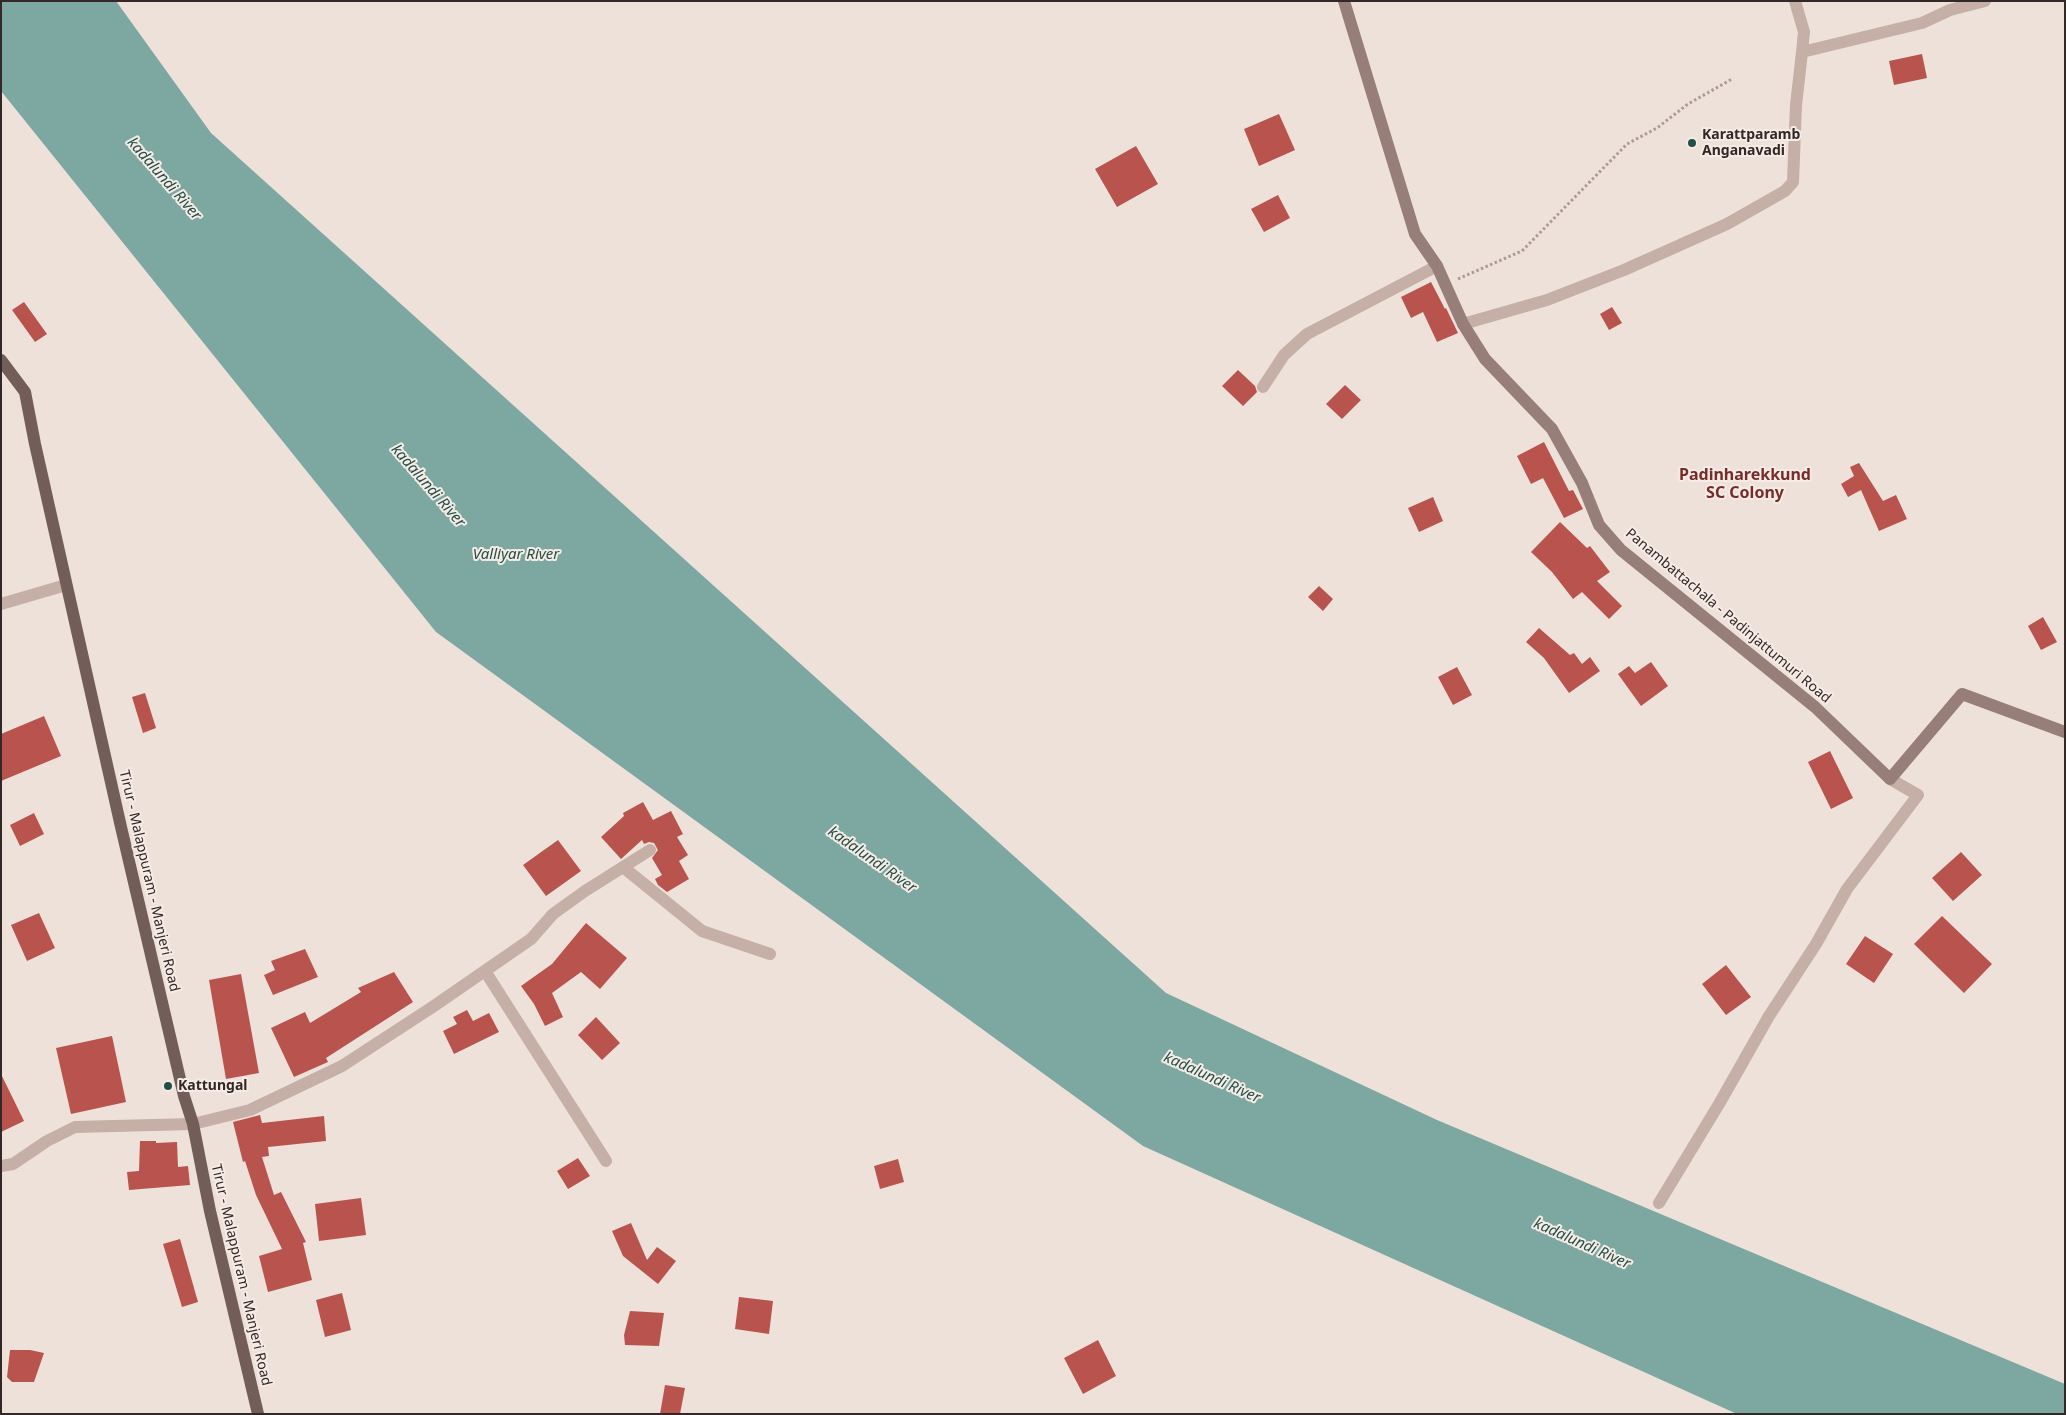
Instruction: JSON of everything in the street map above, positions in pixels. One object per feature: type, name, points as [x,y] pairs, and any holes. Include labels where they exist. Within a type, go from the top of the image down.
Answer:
[{"type":"main road","name":"Panambattachala - Padinjattumuri Road","points":[[1344,1],[1415,234],[1437,266],[1463,324],[1485,359],[1552,429],[1582,483],[1599,525],[1621,550],[1815,707],[1890,779]]},
{"type":"main road","name":"Tirur - Malappuram - Manjeri Road","points":[[1,360],[25,392],[66,586],[258,1414]]},
{"type":"main road","points":[[1890,779],[1962,694],[2065,732]]},
{"type":"street","points":[[1463,324],[1547,300],[1624,270],[1727,224],[1785,191],[1793,182],[1794,176],[1796,105],[1804,32],[1795,1]]},
{"type":"street","points":[[1802,52],[1922,23],[1950,10],[1985,1]]},
{"type":"street","points":[[1263,387],[1284,355],[1306,334],[1437,266]]},
{"type":"street","points":[[1,604],[66,586]]},
{"type":"street","points":[[1659,1202],[1719,1104],[1769,1016],[1816,944],[1847,889],[1918,795],[1890,779]]},
{"type":"street","points":[[1,1166],[13,1164],[47,1141],[75,1127],[192,1124],[250,1110],[342,1066],[531,940],[553,914],[585,890],[650,850]]},
{"type":"street","points":[[623,868],[702,930],[770,954]]},
{"type":"street","points":[[484,971],[606,1161]]},
{"type":"path","points":[[1446,284],[1522,251],[1627,144],[1656,128],[1688,104],[1732,79]]},
{"type":"water","name":"Valliyar River","points":[[1,1],[116,1],[211,133],[1166,993],[1437,1120],[2065,1384],[2065,1414],[1737,1414],[1143,1146],[436,632],[1,91]]},
{"type":"building","points":[[1922,54],[1927,78],[1894,85],[1889,61]]},
{"type":"building","points":[[1279,114],[1295,150],[1259,166],[1244,129]]},
{"type":"building","points":[[1136,146],[1158,184],[1117,207],[1095,169]]},
{"type":"building","points":[[1278,195],[1290,218],[1264,232],[1251,209]]},
{"type":"building","points":[[1431,282],[1458,333],[1437,342],[1423,312],[1411,318],[1401,297]]},
{"type":"building","points":[[24,302],[47,334],[35,342],[12,310]]},
{"type":"building","points":[[1612,307],[1622,323],[1609,330],[1600,314]]},
{"type":"building","points":[[1238,370],[1255,386],[1257,392],[1243,406],[1222,386]]},
{"type":"building","points":[[1345,385],[1361,400],[1342,419],[1326,404]]},
{"type":"building","points":[[1544,442],[1569,491],[1573,490],[1583,509],[1564,518],[1543,478],[1531,484],[1517,456]]},
{"type":"building","points":[[1859,463],[1883,501],[1896,495],[1907,519],[1879,531],[1861,490],[1848,497],[1841,484],[1854,476],[1850,467]]},
{"type":"building","points":[[1433,497],[1443,521],[1419,532],[1408,508]]},
{"type":"building","points":[[1560,522],[1587,548],[1590,546],[1610,572],[1597,581],[1622,606],[1609,619],[1582,592],[1573,599],[1552,572],[1531,552]]},
{"type":"building","points":[[1319,586],[1333,599],[1323,611],[1308,597]]},
{"type":"building","points":[[2043,617],[2057,642],[2041,650],[2028,626]]},
{"type":"building","points":[[1539,628],[1570,655],[1574,653],[1582,664],[1590,657],[1600,671],[1569,693],[1544,658],[1526,642]]},
{"type":"building","points":[[1651,662],[1668,686],[1641,706],[1618,674],[1629,666],[1635,673]]},
{"type":"building","points":[[1457,667],[1472,695],[1453,705],[1438,677]]},
{"type":"building","points":[[145,693],[156,728],[143,733],[132,697]]},
{"type":"building","points":[[44,716],[61,756],[1,781],[1,734]]},
{"type":"building","points":[[1830,751],[1853,798],[1831,809],[1808,762]]},
{"type":"building","points":[[643,802],[653,820],[671,811],[683,834],[677,837],[688,855],[679,861],[689,879],[667,892],[658,885],[655,879],[662,875],[652,858],[658,850],[654,843],[644,844],[642,840],[621,859],[601,837],[624,816],[623,813]]},
{"type":"building","points":[[34,813],[44,834],[20,846],[10,825]]},
{"type":"building","points":[[558,840],[581,871],[546,896],[523,865]]},
{"type":"building","points":[[1961,852],[1982,875],[1953,901],[1932,878]]},
{"type":"building","points":[[39,913],[55,948],[27,961],[11,925]]},
{"type":"building","points":[[1942,916],[1992,964],[1964,993],[1914,944]]},
{"type":"building","points":[[586,923],[627,958],[600,989],[581,972],[552,993],[563,1017],[545,1026],[534,1004],[521,986],[552,964]]},
{"type":"building","points":[[1865,936],[1893,954],[1874,983],[1846,964]]},
{"type":"building","points":[[305,949],[318,977],[273,995],[264,975],[275,970],[271,961]]},
{"type":"building","points":[[1726,965],[1751,997],[1726,1015],[1702,984]]},
{"type":"building","points":[[394,972],[413,1002],[326,1058],[328,1062],[294,1077],[271,1028],[305,1012],[310,1023],[361,992],[358,988]]},
{"type":"building","points":[[241,974],[259,1073],[226,1079],[209,980]]},
{"type":"building","points":[[467,1010],[473,1021],[489,1013],[499,1032],[454,1054],[443,1031],[457,1024],[453,1017]]},
{"type":"building","points":[[596,1017],[620,1043],[602,1060],[578,1035]]},
{"type":"building","points":[[112,1036],[126,1102],[71,1114],[56,1048]]},
{"type":"building","points":[[1,1074],[24,1121],[1,1132]]},
{"type":"building","points":[[260,1115],[262,1123],[324,1116],[326,1141],[268,1147],[269,1156],[262,1157],[274,1195],[281,1192],[306,1242],[303,1243],[312,1280],[268,1292],[259,1256],[282,1249],[256,1195],[245,1161],[243,1162],[233,1122]]},
{"type":"building","points":[[140,1141],[156,1141],[156,1143],[177,1142],[178,1167],[188,1166],[190,1185],[129,1190],[127,1172],[139,1171]]},
{"type":"building","points":[[578,1158],[590,1176],[568,1189],[557,1171]]},
{"type":"building","points":[[898,1159],[904,1182],[880,1189],[874,1166]]},
{"type":"building","points":[[361,1198],[366,1235],[319,1241],[315,1204]]},
{"type":"building","points":[[631,1223],[647,1260],[657,1247],[676,1261],[658,1284],[623,1256],[612,1231]]},
{"type":"building","points":[[180,1239],[198,1302],[182,1307],[163,1244]]},
{"type":"building","points":[[342,1293],[351,1330],[325,1337],[316,1300]]},
{"type":"building","points":[[739,1297],[773,1301],[769,1334],[735,1329]]},
{"type":"building","points":[[630,1311],[664,1313],[659,1346],[625,1345],[624,1335]]},
{"type":"building","points":[[1098,1340],[1116,1376],[1083,1394],[1064,1358]]},
{"type":"building","points":[[10,1350],[30,1350],[44,1353],[34,1382],[12,1382],[7,1377]]},
{"type":"building","points":[[665,1385],[685,1388],[680,1414],[660,1414]]},
{"type":"place","name":"Karattparamb Anganavadi","points":[[1692,143]]},
{"type":"place","name":"Kattungal","points":[[168,1086]]},
{"type":"district","name":"Padinharekkund SC Colony","points":[[1745,484]]},
{"type":"water label","name":"kadalundi River","points":[[164,179]]},
{"type":"water label","name":"kadalundi River","points":[[428,486]]},
{"type":"water label","name":"kadalundi River","points":[[872,860]]},
{"type":"water label","name":"kadalundi River","points":[[1212,1078]]},
{"type":"water label","name":"kadalundi River","points":[[1582,1244]]}]
